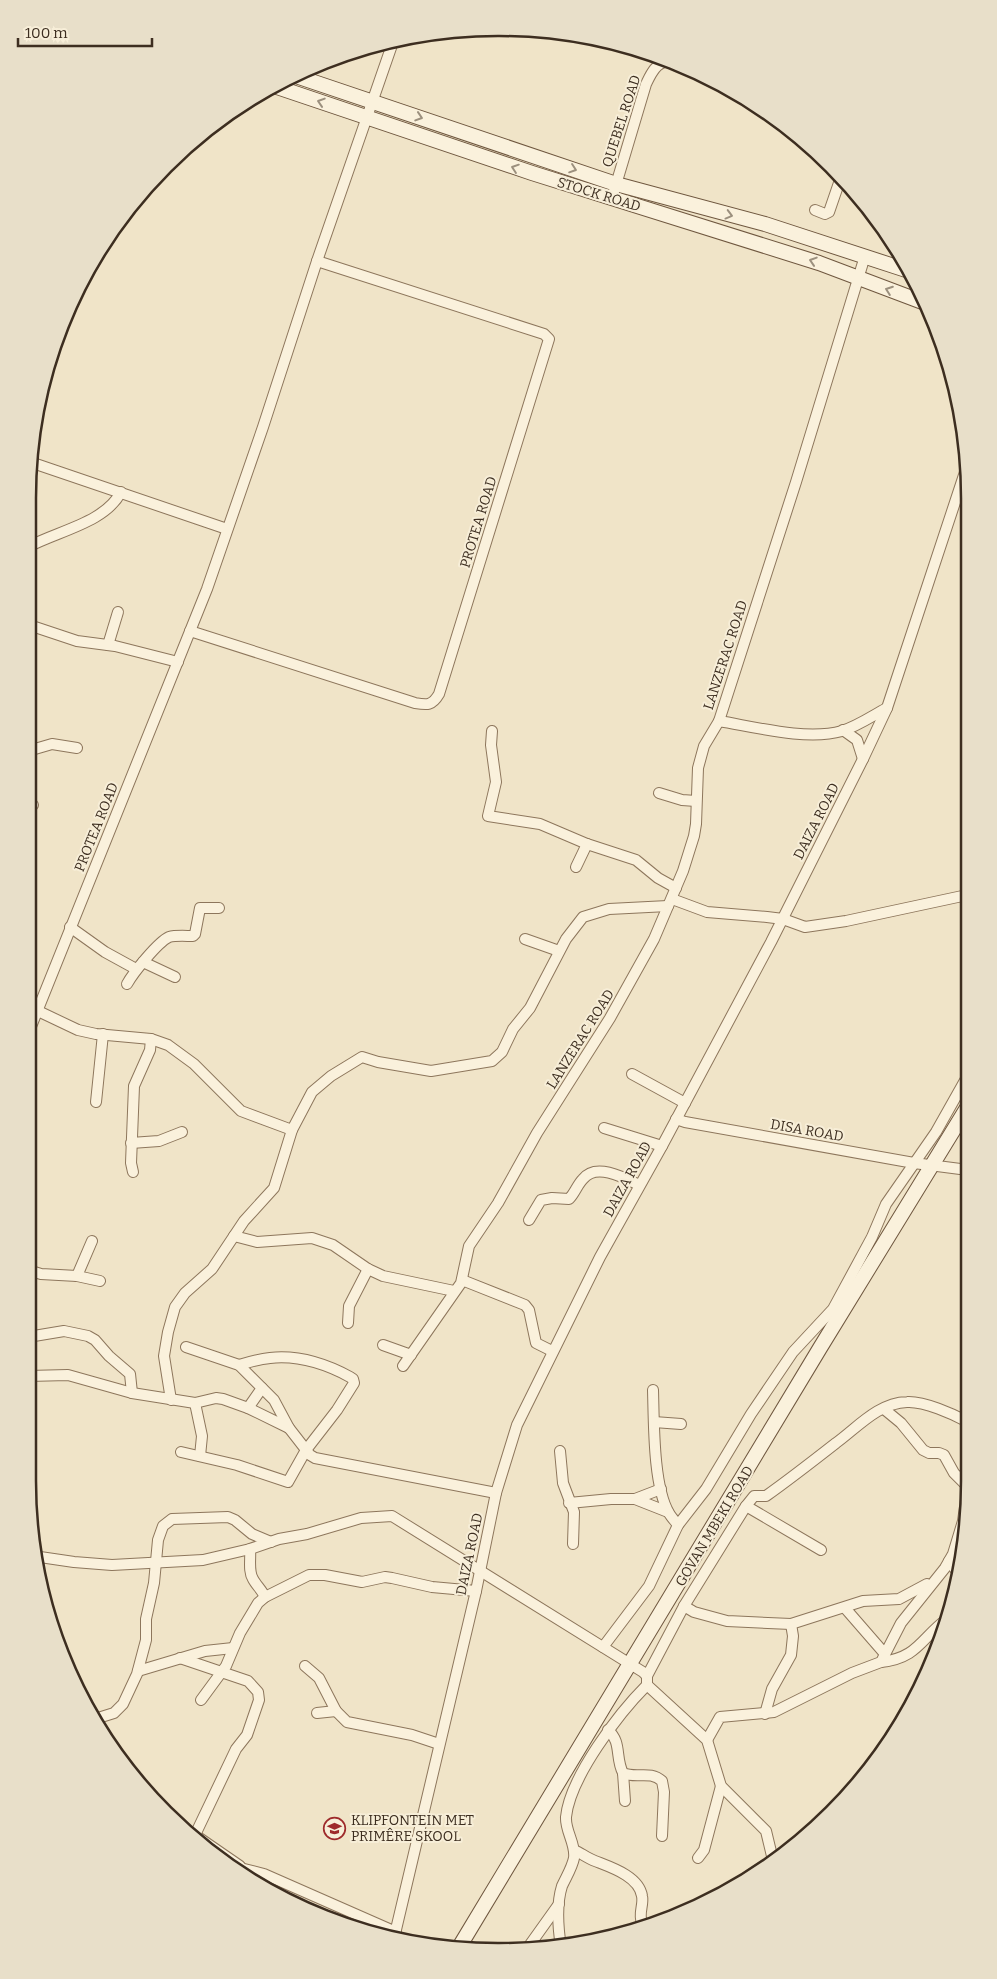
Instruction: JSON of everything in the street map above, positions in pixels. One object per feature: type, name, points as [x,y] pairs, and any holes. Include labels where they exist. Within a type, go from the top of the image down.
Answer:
[{"type":"main road","name":"STOCK ROAD","points":[[305,79],[616,184],[765,224],[899,268]]},
{"type":"main road","name":"STOCK ROAD","points":[[284,89],[612,198],[818,263],[916,299]]},
{"type":"main road","name":"GOVAN MBEKI ROAD","points":[[463,1941],[820,1348],[961,1118]]},
{"type":"street","name":"PROTEA ROAD","points":[[36,1016],[190,631],[263,427],[317,261],[392,49]]},
{"type":"street","name":"QUEBEL ROAD","points":[[612,198],[646,84],[658,65]]},
{"type":"street","points":[[815,210],[825,214],[829,212],[838,186]]},
{"type":"street","name":"LANZERAC ROAD","points":[[462,1280],[467,1251],[498,1203],[537,1133],[610,1018],[648,952],[676,888],[694,836],[700,755],[719,721],[865,256]]},
{"type":"street","name":"PROTEA ROAD","points":[[190,631],[415,703],[430,704],[434,702],[438,694],[549,339],[544,334],[317,261]]},
{"type":"street","points":[[37,464],[227,529]]},
{"type":"street","name":"DAIZA ROAD","points":[[396,1931],[476,1591],[496,1493],[517,1425],[600,1257],[662,1146],[783,919],[887,708],[961,485]]},
{"type":"street","points":[[36,544],[87,522],[112,505],[121,492]]},
{"type":"street","points":[[108,645],[118,612]]},
{"type":"street","points":[[36,627],[77,641],[127,648],[178,662]]},
{"type":"street","points":[[719,721],[810,734],[823,734],[843,730],[887,708]]},
{"type":"street","points":[[843,730],[857,740],[863,758]]},
{"type":"street","points":[[492,731],[491,745],[496,782],[488,816],[540,824],[587,844],[636,860],[658,878],[676,888]]},
{"type":"street","points":[[36,748],[52,744],[77,748]]},
{"type":"street","points":[[659,794],[682,800],[696,801]]},
{"type":"street","points":[[576,867],[587,844]]},
{"type":"street","points":[[172,1400],[164,1356],[172,1316],[180,1298],[212,1269],[250,1214],[274,1188],[297,1117],[314,1088],[358,1058],[435,1071],[495,1059],[502,1052],[513,1030],[530,1008],[559,951],[578,922],[590,914],[609,909],[670,902],[707,912],[783,919],[801,927],[814,927],[961,896]]},
{"type":"street","points":[[127,984],[140,966],[163,941],[171,936],[193,936],[195,934],[200,908],[219,908]]},
{"type":"street","points":[[70,927],[120,961],[175,977]]},
{"type":"street","points":[[525,939],[559,951]]},
{"type":"street","points":[[38,1011],[78,1030],[151,1039],[168,1044],[181,1053],[241,1111],[292,1130]]},
{"type":"street","points":[[96,1102],[103,1034]]},
{"type":"street","points":[[134,1172],[131,1163],[131,1143],[134,1086],[150,1050],[151,1039]]},
{"type":"street","points":[[632,1074],[685,1103]]},
{"type":"street","points":[[603,1647],[649,1586],[678,1525],[706,1489],[751,1414],[793,1352],[833,1309],[872,1238],[886,1204],[936,1132],[961,1088]]},
{"type":"street","name":"DISA ROAD","points":[[676,1119],[914,1163],[961,1169]]},
{"type":"street","points":[[604,1128],[662,1146]]},
{"type":"street","points":[[131,1143],[159,1141],[182,1132]]},
{"type":"street","points":[[529,1220],[538,1203],[546,1198],[571,1198],[582,1179],[590,1173],[608,1173],[639,1185]]},
{"type":"street","points":[[234,1236],[252,1242],[296,1238],[321,1240],[333,1244],[368,1269],[394,1280],[454,1291]]},
{"type":"street","points":[[77,1276],[92,1241]]},
{"type":"street","points":[[348,1323],[349,1306],[368,1269]]},
{"type":"street","points":[[36,1272],[77,1276],[100,1281]]},
{"type":"street","points":[[404,1366],[462,1280],[525,1305],[529,1310],[536,1343],[552,1351]]},
{"type":"street","points":[[36,1336],[64,1331],[77,1333],[95,1340],[109,1356],[130,1374],[132,1393]]},
{"type":"street","points":[[383,1344],[411,1355]]},
{"type":"street","points":[[186,1347],[238,1365],[274,1400],[289,1428],[310,1455],[321,1459],[496,1493]]},
{"type":"street","points":[[181,1452],[237,1465],[288,1482],[306,1450],[348,1394],[354,1383],[353,1379],[330,1368],[287,1357],[268,1358],[238,1365]]},
{"type":"street","points":[[36,1376],[68,1375],[132,1393],[195,1403],[222,1398],[289,1428]]},
{"type":"street","points":[[248,1408],[262,1388]]},
{"type":"street","points":[[654,1390],[655,1454],[661,1489],[668,1512],[678,1525]]},
{"type":"street","points":[[561,1939],[559,1904],[562,1887],[573,1860],[574,1850],[566,1824],[568,1806],[581,1775],[608,1730],[647,1681],[684,1606],[746,1506],[754,1496],[764,1497],[768,1495],[836,1444],[865,1418],[884,1409],[899,1403],[913,1402],[949,1412],[961,1418]]},
{"type":"street","points":[[195,1403],[202,1436],[200,1456]]},
{"type":"street","points":[[884,1409],[901,1422],[923,1450],[929,1453],[944,1455],[954,1473],[961,1480]]},
{"type":"street","points":[[654,1422],[681,1424]]},
{"type":"street","points":[[560,1451],[563,1483],[574,1516],[573,1544]]},
{"type":"street","points":[[570,1503],[635,1499],[661,1489]]},
{"type":"street","points":[[635,1499],[668,1512]]},
{"type":"street","points":[[746,1506],[821,1550]]},
{"type":"street","points":[[43,1557],[112,1565],[203,1560],[250,1549],[279,1539],[307,1534],[361,1518],[392,1516],[439,1547],[631,1664],[708,1740],[721,1786],[766,1831],[771,1853]]},
{"type":"street","points":[[101,1717],[114,1713],[123,1704],[138,1671],[146,1640],[146,1619],[154,1583],[160,1532],[168,1521],[172,1519],[228,1517],[235,1520],[252,1534],[270,1542]]},
{"type":"street","points":[[883,1658],[901,1623],[949,1561],[956,1546]]},
{"type":"street","points":[[250,1549],[252,1578],[265,1597]]},
{"type":"street","points":[[949,1561],[953,1566]]},
{"type":"street","points":[[201,1700],[228,1662],[248,1618],[265,1597],[302,1577],[317,1574],[362,1582],[385,1577],[432,1588],[476,1591]]},
{"type":"street","points":[[684,1606],[694,1612],[727,1621],[791,1624],[867,1600],[899,1599],[934,1579]]},
{"type":"street","points":[[845,1608],[883,1658]]},
{"type":"street","points":[[765,1714],[772,1689],[791,1655],[793,1636],[791,1624]]},
{"type":"street","points":[[708,1740],[720,1717],[765,1714],[790,1706],[883,1658],[907,1655],[919,1646],[937,1626]]},
{"type":"street","points":[[138,1671],[206,1651],[233,1648]]},
{"type":"street","points":[[180,1658],[248,1681],[258,1692],[259,1700],[247,1735],[236,1749],[197,1830]]},
{"type":"street","points":[[305,1666],[319,1678],[336,1711],[347,1722],[412,1735],[439,1744]]},
{"type":"street","points":[[317,1713],[336,1711]]},
{"type":"street","points":[[608,1730],[617,1742],[626,1801]]},
{"type":"street","points":[[623,1773],[629,1775],[650,1774],[662,1780],[664,1792],[662,1836]]},
{"type":"street","points":[[698,1858],[704,1850],[721,1786]]},
{"type":"street","points":[[574,1850],[594,1861],[619,1869],[636,1885],[642,1895],[641,1920]]},
{"type":"street","name":"DAIZA ROAD","points":[[250,1870],[264,1874],[365,1923]]},
{"type":"street","points":[[532,1942],[559,1904]]},
{"type":"place","name":"KLIPFONTEIN MET PRIMÊRE SKOOL","points":[[335,1828]]}]
